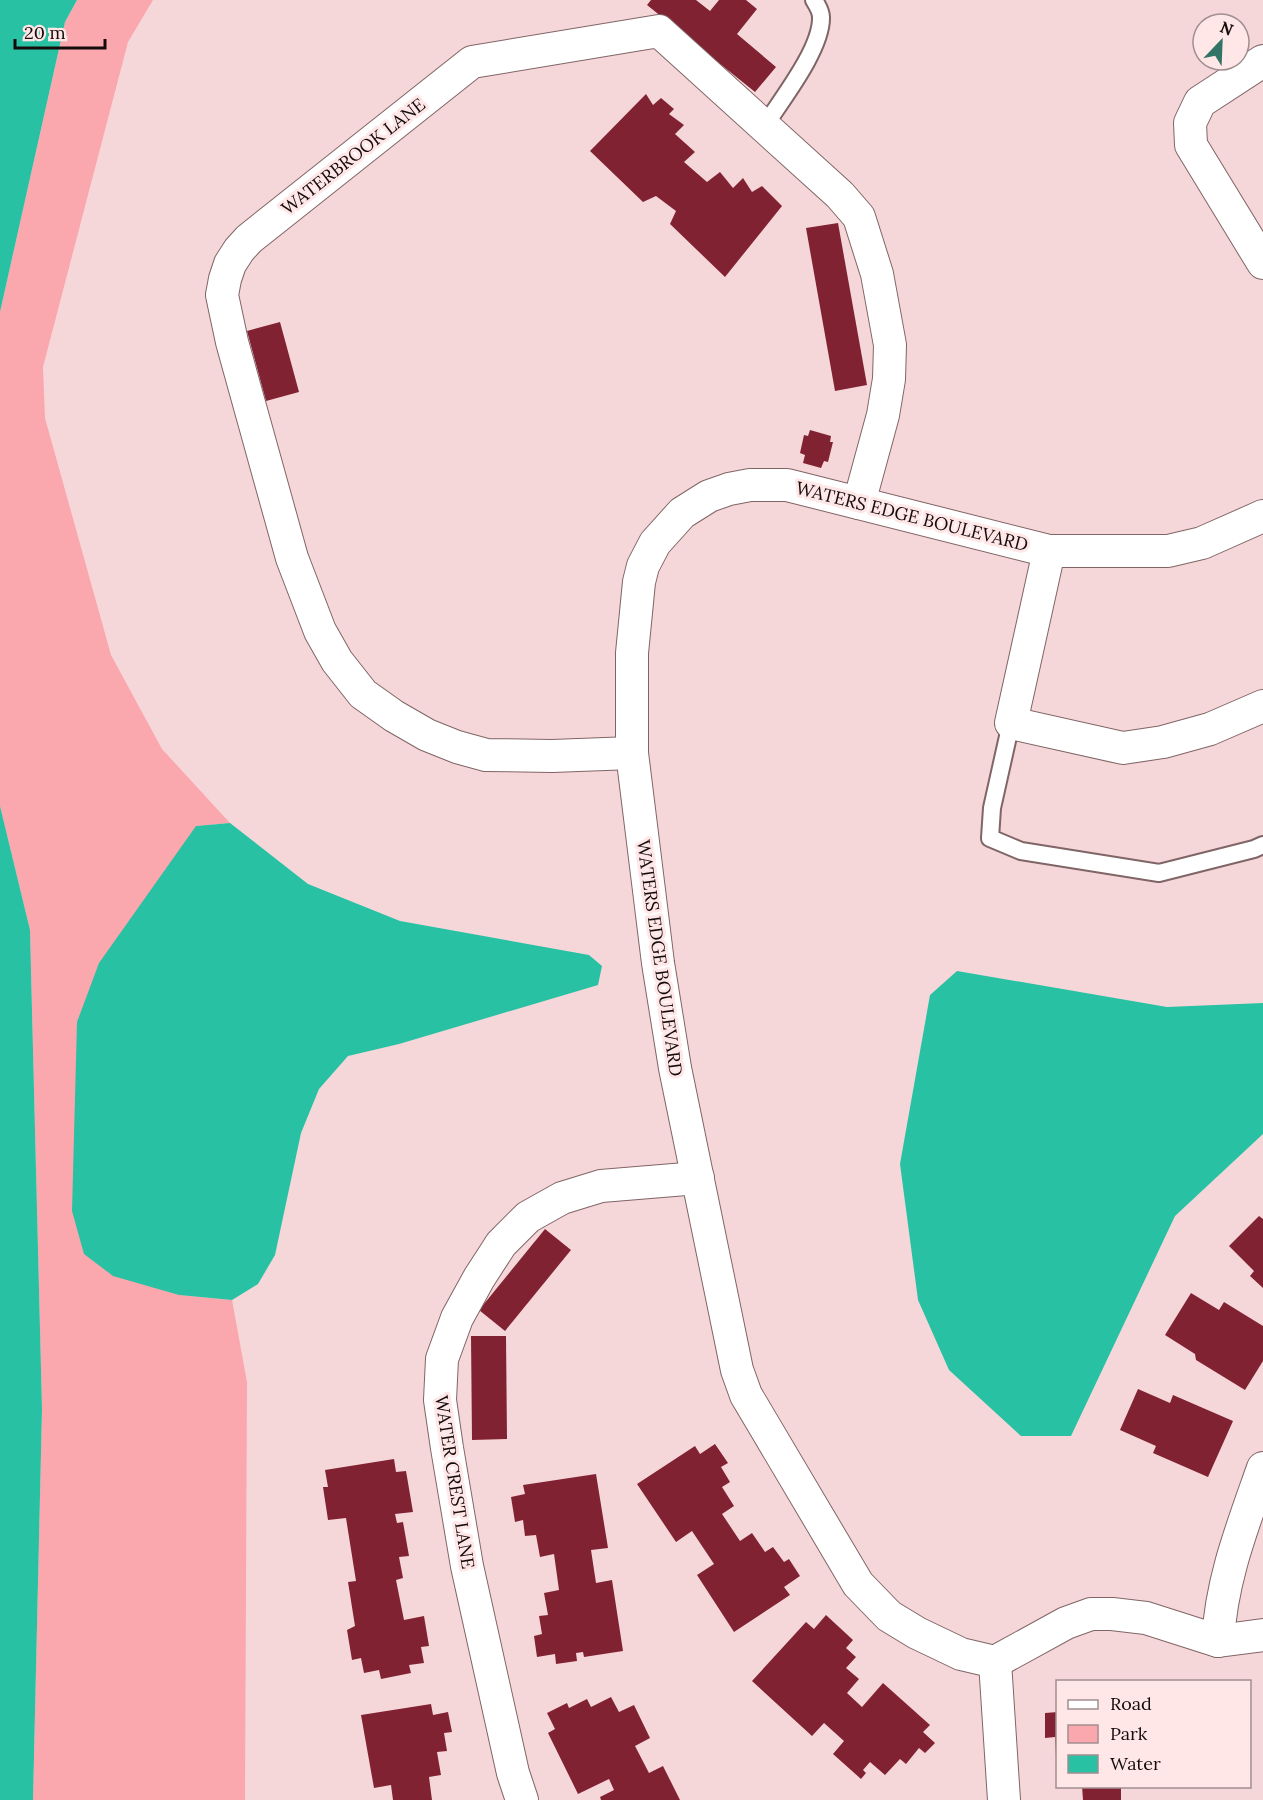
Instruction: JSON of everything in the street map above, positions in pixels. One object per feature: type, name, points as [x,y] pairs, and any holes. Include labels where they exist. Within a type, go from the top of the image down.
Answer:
[{"type":"street","name":"WATERBROOK LANE","points":[[632,753],[552,756],[486,755],[457,747],[427,735],[394,716],[363,694],[337,661],[320,631],[292,558],[232,342],[222,295],[230,264],[239,250],[249,239],[472,62],[659,31],[840,195],[859,217],[877,274],[890,345],[889,379],[883,415],[859,503]]},
{"type":"street","points":[[1263,61],[1200,102],[1190,123],[1191,145],[1263,263]]},
{"type":"street","name":"WATERS EDGE BOULEVARD","points":[[995,1662],[961,1654],[917,1633],[889,1616],[858,1584],[746,1395],[737,1370],[675,1068],[632,753],[632,653],[639,582],[643,566],[655,543],[682,513],[709,496],[750,485],[787,485],[1049,551],[1168,551],[1202,543],[1263,516]]},
{"type":"street","points":[[1049,551],[1011,723],[1123,748],[1163,742],[1210,729],[1263,706]]},
{"type":"street","name":"WATER CREST LANE","points":[[522,1800],[513,1773],[467,1566],[440,1400],[442,1359],[457,1318],[479,1278],[501,1244],[528,1217],[562,1198],[601,1186],[698,1178]]},
{"type":"street","points":[[1218,1641],[1220,1611],[1233,1557],[1263,1467]]},
{"type":"street","points":[[1004,1800],[995,1662],[1066,1623],[1091,1614],[1146,1618],[1218,1641],[1263,1635]]},
{"type":"lane","points":[[764,127],[813,51],[822,15],[814,0]]},
{"type":"lane","points":[[1011,723],[992,808],[990,838],[1021,851],[1159,873],[1263,845]]},
{"type":"green space","points":[[77,0],[153,0],[128,42],[43,367],[45,418],[111,655],[162,749],[230,823],[196,826],[179,1295],[232,1300],[247,1382],[245,1800],[33,1800],[42,1409],[30,930],[0,806],[0,312],[65,22]]},
{"type":"water","points":[[0,0],[77,0],[65,22],[0,312]]},
{"type":"water","points":[[0,806],[30,930],[42,1409],[33,1800],[0,1800]]},
{"type":"water","points":[[230,823],[308,884],[400,921],[589,955],[602,966],[598,985],[399,1044],[348,1056],[319,1089],[301,1133],[275,1255],[258,1284],[232,1300],[179,1295],[113,1276],[84,1254],[72,1211],[77,1022],[99,963],[196,826]]},
{"type":"water","points":[[957,971],[1167,1007],[1263,1003],[1263,1134],[1175,1216],[1071,1436],[1021,1436],[949,1370],[918,1300],[900,1164],[930,995]]},
{"type":"building","points":[[651,0],[696,0],[710,11],[719,0],[746,0],[757,9],[737,34],[776,67],[755,92],[647,5]]},
{"type":"building","points":[[646,94],[653,105],[661,98],[674,109],[669,114],[684,125],[675,134],[695,152],[684,162],[707,182],[720,172],[733,188],[743,178],[752,192],[762,186],[782,206],[725,277],[670,224],[676,211],[656,196],[643,202],[590,151]]},
{"type":"building","points":[[838,223],[867,385],[835,391],[806,228]]},
{"type":"building","points":[[280,322],[299,392],[266,401],[247,331]]},
{"type":"building","points":[[810,430],[831,436],[830,442],[833,442],[828,462],[824,461],[821,468],[803,463],[805,455],[800,453],[804,435],[808,436]]},
{"type":"building","points":[[1259,1216],[1263,1219],[1263,1288],[1250,1276],[1254,1271],[1229,1246]]},
{"type":"building","points":[[545,1229],[571,1250],[505,1331],[479,1310]]},
{"type":"building","points":[[1191,1293],[1219,1310],[1224,1302],[1263,1326],[1263,1361],[1245,1390],[1196,1360],[1195,1354],[1165,1335]]},
{"type":"building","points":[[471,1336],[506,1336],[507,1439],[472,1440]]},
{"type":"building","points":[[1138,1389],[1170,1403],[1173,1395],[1233,1421],[1208,1477],[1153,1453],[1156,1446],[1120,1430]]},
{"type":"building","points":[[715,1444],[728,1463],[721,1467],[730,1482],[722,1487],[734,1506],[722,1514],[740,1541],[752,1533],[765,1552],[773,1547],[784,1562],[789,1559],[800,1576],[784,1587],[790,1595],[734,1632],[697,1575],[714,1564],[692,1531],[676,1542],[637,1484],[695,1446],[700,1454]]},
{"type":"building","points":[[394,1459],[396,1472],[406,1471],[413,1512],[395,1514],[397,1523],[403,1522],[409,1556],[399,1557],[403,1578],[396,1580],[404,1620],[424,1616],[429,1646],[421,1647],[424,1663],[409,1665],[411,1673],[381,1679],[379,1670],[364,1673],[361,1658],[352,1660],[347,1630],[355,1626],[348,1582],[356,1581],[346,1518],[328,1520],[323,1487],[328,1487],[325,1470]]},
{"type":"building","points":[[596,1474],[608,1548],[591,1550],[596,1583],[612,1580],[623,1651],[584,1657],[583,1652],[576,1653],[577,1661],[556,1664],[555,1654],[537,1657],[534,1636],[542,1634],[539,1616],[548,1615],[544,1593],[559,1590],[554,1554],[540,1557],[536,1535],[525,1536],[523,1520],[515,1522],[511,1497],[525,1494],[523,1485]]},
{"type":"building","points":[[826,1615],[853,1640],[846,1648],[856,1657],[846,1668],[859,1679],[847,1693],[862,1707],[883,1683],[930,1725],[923,1732],[935,1743],[925,1753],[919,1748],[906,1764],[900,1759],[885,1775],[870,1762],[863,1770],[866,1773],[861,1779],[833,1754],[844,1741],[824,1723],[812,1736],[752,1681],[806,1622],[814,1629]]},
{"type":"building","points":[[611,1697],[619,1712],[634,1705],[650,1738],[635,1746],[649,1773],[663,1766],[680,1800],[601,1800],[600,1797],[614,1790],[609,1779],[578,1794],[548,1733],[555,1729],[547,1713],[567,1703],[569,1708],[587,1699],[591,1707]]},
{"type":"building","points":[[431,1704],[433,1715],[448,1712],[452,1732],[444,1733],[447,1751],[437,1752],[441,1775],[429,1777],[432,1800],[393,1800],[391,1785],[374,1788],[361,1715]]},
{"type":"building","points":[[1056,1712],[1056,1756],[1055,1737],[1045,1738],[1045,1713]]},
{"type":"building","points":[[1082,1788],[1121,1788],[1121,1800],[1083,1800]]}]
